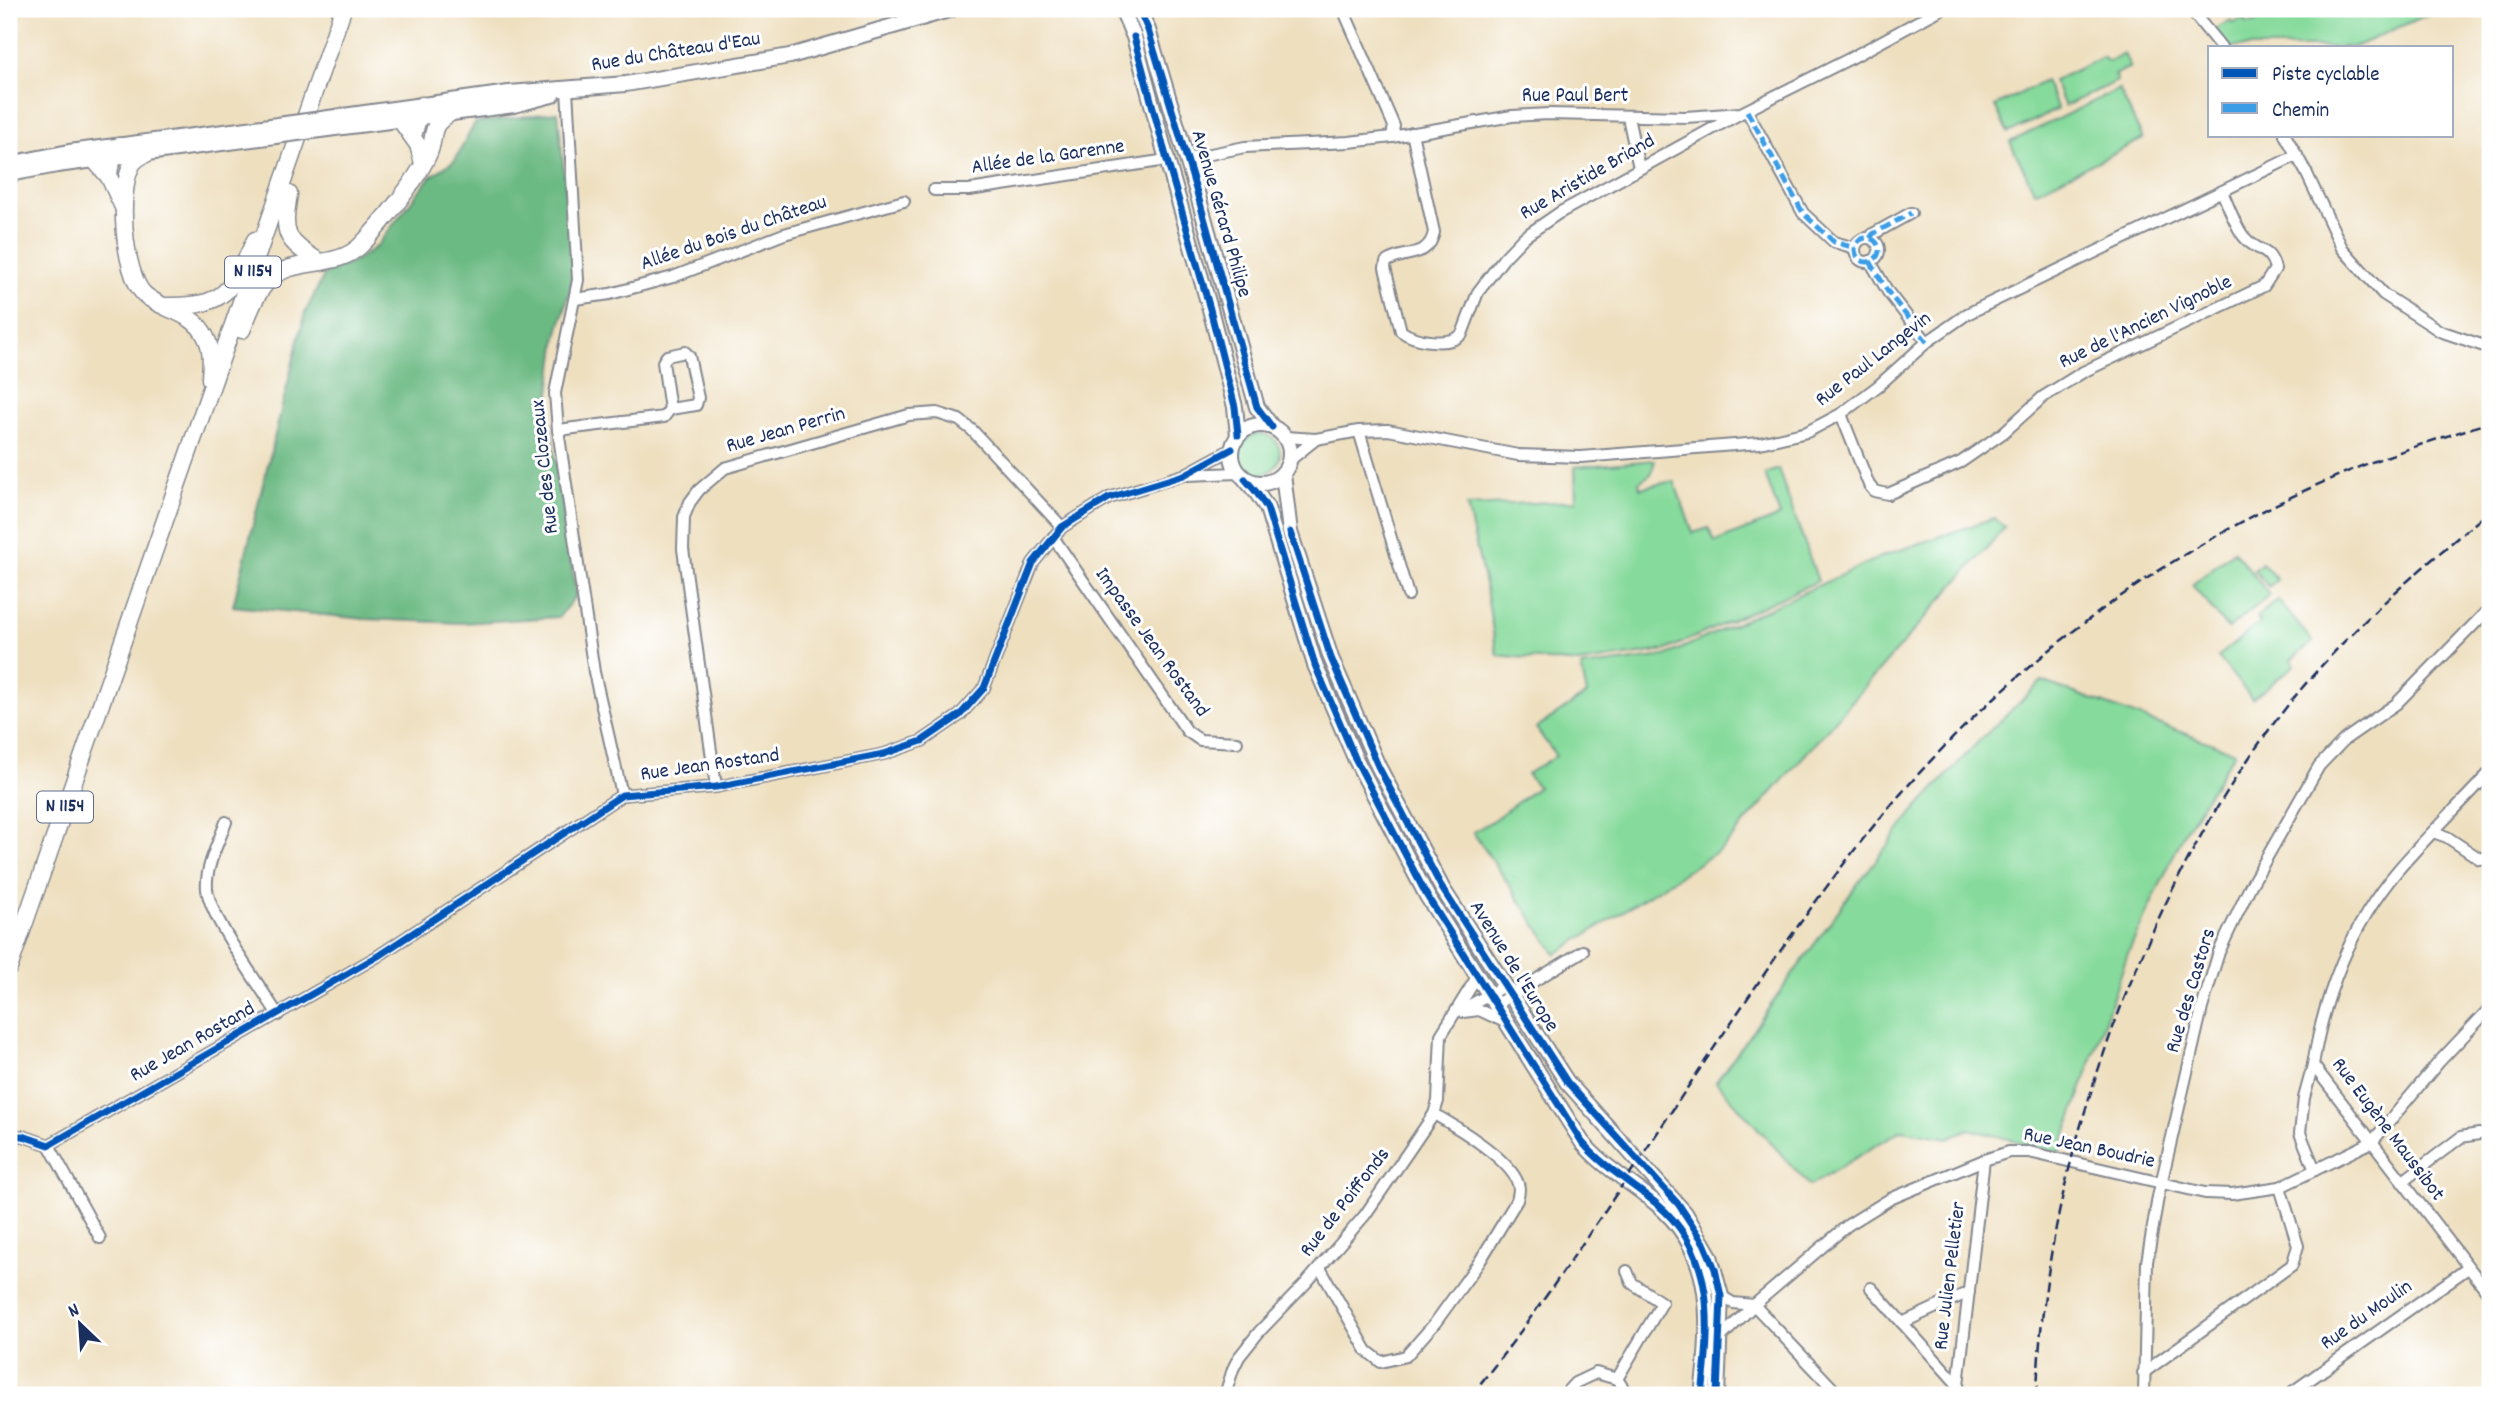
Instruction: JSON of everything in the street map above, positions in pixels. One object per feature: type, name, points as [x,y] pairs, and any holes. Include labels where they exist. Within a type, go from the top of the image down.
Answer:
[{"type":"main road","name":"N 1154","points":[[9,968],[343,9]]},
{"type":"main road","name":"Rue du Château d'Eau","points":[[336,122],[420,118],[540,90],[626,84],[790,56],[952,9]]},
{"type":"main road","name":"Avenue Gérard Philipe","points":[[1122,9],[1134,37],[1214,323],[1235,407],[1238,435]]},
{"type":"main road","name":"Avenue Gérard Philipe","points":[[1139,9],[1148,30],[1257,407],[1272,427]]},
{"type":"main road","name":"Rue du Château d'Eau","points":[[449,114],[514,105],[567,90]]},
{"type":"main road","points":[[420,118],[437,123],[449,114]]},
{"type":"main road","points":[[420,118],[413,136],[423,163]]},
{"type":"main road","points":[[228,343],[240,337],[265,284],[276,274],[288,268],[340,258],[360,246],[407,188],[429,154],[420,118]]},
{"type":"main road","name":"Rue du Château d'Eau","points":[[336,122],[420,118]]},
{"type":"main road","points":[[9,174],[336,122]]},
{"type":"main road","points":[[9,164],[138,158],[146,154],[277,130]]},
{"type":"main road","points":[[110,177],[110,167],[122,158]]},
{"type":"main road","points":[[122,158],[130,266],[145,294],[195,322],[206,336],[211,352],[209,395]]},
{"type":"main road","points":[[96,161],[110,177],[124,209]]},
{"type":"main road","points":[[288,171],[289,194],[285,213],[289,236],[296,246],[320,262]]},
{"type":"main road","points":[[165,306],[200,305],[212,302],[228,291],[238,277],[264,219],[277,202]]},
{"type":"main road","points":[[1254,425],[1272,427],[1285,437],[1290,460],[1283,474],[1261,484],[1241,476],[1231,458],[1231,449],[1238,435],[1254,425]]},
{"type":"main road","name":"Avenue de l'Europe","points":[[1283,474],[1290,531],[1331,658],[1378,766],[1442,888],[1575,1093],[1691,1221],[1710,1256],[1721,1296],[1717,1395]]},
{"type":"main road","name":"Avenue de l'Europe","points":[[1241,476],[1257,493],[1266,508],[1315,665],[1355,758],[1427,895],[1582,1142],[1603,1164],[1666,1212],[1690,1244],[1708,1302],[1702,1395]]},
{"type":"street","points":[[1343,9],[1394,126],[1392,137]]},
{"type":"street","name":"Rue Paul Bert","points":[[1186,159],[1245,147],[1392,137],[1512,116],[1549,114],[1686,117],[1744,112],[1860,54],[1941,9]]},
{"type":"street","points":[[2190,9],[2220,46]]},
{"type":"street","name":"Rue des Clozeaux","points":[[567,90],[578,280],[555,393],[558,430],[594,672],[622,795]]},
{"type":"street","points":[[1744,112],[1803,213],[1833,242],[1855,248]]},
{"type":"street","name":"Rue Aristide Briand","points":[[1412,133],[1434,232],[1425,250],[1392,258],[1386,262],[1385,268],[1399,327],[1407,335],[1416,338],[1451,341],[1462,334],[1478,292],[1513,247],[1559,213],[1744,112]]},
{"type":"street","points":[[1628,117],[1639,168]]},
{"type":"street","points":[[1686,117],[1693,124],[1695,139]]},
{"type":"street","points":[[2286,136],[2343,248],[2383,294],[2440,331],[2490,348]]},
{"type":"street","name":"Rue Paul Langevin","points":[[1285,437],[1316,439],[1359,431],[1388,430],[1518,455],[1581,457],[1760,443],[1807,432],[1841,414],[1878,386],[1927,342],[1967,314],[2297,155]]},
{"type":"street","name":"Allée de la Garenne","points":[[934,190],[969,190],[1167,160]]},
{"type":"street","name":"Rue de l'Ancien Vignoble","points":[[1841,414],[1869,485],[1874,491],[1888,494],[1961,462],[2003,433],[2043,397],[2083,372],[2264,286],[2273,276],[2273,259],[2267,252],[2244,238],[2222,192]]},
{"type":"street","name":"Allée du Bois du Château","points":[[575,299],[610,294],[673,277],[784,233],[904,201]]},
{"type":"street","points":[[1870,239],[1873,234],[1911,213]]},
{"type":"street","points":[[1870,239],[1877,243],[1879,250],[1876,258],[1870,261],[1858,258],[1855,248],[1859,241],[1870,239]]},
{"type":"street","points":[[1870,261],[1888,292],[1927,342]]},
{"type":"street","points":[[558,430],[664,417],[670,409],[696,404],[698,398],[689,356],[685,352],[667,356],[663,362],[670,409]]},
{"type":"street","name":"Rue Jean Perrin","points":[[716,787],[683,549],[684,517],[690,502],[715,475],[725,468],[754,458],[909,415],[937,413],[959,420],[972,430],[1062,527]]},
{"type":"street","points":[[1359,431],[1408,595]]},
{"type":"street","name":"Rue Paul Langevin","points":[[1290,460],[1316,439]]},
{"type":"street","name":"Rue Jean Rostand","points":[[49,1145],[378,956],[622,795],[716,787],[884,754],[922,741],[960,715],[984,688],[1033,563],[1062,527],[1109,498],[1184,475],[1231,449]]},
{"type":"street","name":"Rue Jean Rostand","points":[[1184,475],[1241,476]]},
{"type":"street","name":"Impasse Jean Rostand","points":[[1053,537],[1187,731],[1200,740],[1237,742]]},
{"type":"street","name":"Rue des Castors","points":[[2144,1395],[2147,1262],[2202,1008],[2219,953],[2250,887],[2312,775],[2338,744],[2401,699],[2490,608]]},
{"type":"street","name":"Rue Eugène Maussibot","points":[[2490,772],[2397,871],[2372,905],[2350,943],[2319,1027],[2314,1065],[2490,1295]]},
{"type":"street","points":[[226,822],[211,863],[207,887],[211,908],[278,1015]]},
{"type":"street","points":[[2433,832],[2447,836],[2480,859],[2490,856]]},
{"type":"street","points":[[1454,1014],[1492,1000],[1583,951]]},
{"type":"street","name":"Rue de Poiffonds","points":[[1225,1395],[1239,1357],[1365,1215],[1434,1114],[1438,1101],[1441,1035],[1477,976]]},
{"type":"street","points":[[2372,1142],[2439,1062],[2490,1008]]},
{"type":"street","points":[[1454,1014],[1479,1010],[1507,1023]]},
{"type":"street","points":[[2314,1065],[2304,1098],[2300,1133],[2315,1170]]},
{"type":"street","points":[[1320,1268],[1367,1351],[1381,1362],[1406,1356],[1464,1286],[1517,1200],[1520,1188],[1512,1173],[1479,1141],[1434,1114]]},
{"type":"street","points":[[9,1125],[23,1136],[49,1145],[100,1238]]},
{"type":"street","points":[[2402,1182],[2461,1137],[2480,1134]]},
{"type":"street","points":[[9,1136],[23,1136]]},
{"type":"street","name":"Rue Jean Boudrie","points":[[1720,1338],[1848,1224],[1890,1199],[2009,1152],[2029,1152],[2205,1193],[2232,1194],[2280,1187],[2372,1142]]},
{"type":"street","name":"Rue Julien Pelletier","points":[[1955,1390],[1984,1160]]},
{"type":"street","points":[[2143,1373],[2292,1265],[2298,1245],[2280,1187]]},
{"type":"street","name":"Rue du Moulin","points":[[2288,1395],[2468,1268]]},
{"type":"street","points":[[1617,1379],[1662,1303],[1632,1283],[1627,1271]]},
{"type":"street","points":[[1871,1288],[1955,1390]]},
{"type":"street","points":[[1902,1324],[1969,1292]]},
{"type":"street","points":[[1721,1296],[1733,1303],[1754,1305],[1839,1395]]},
{"type":"street","points":[[1564,1395],[1574,1383],[1596,1373],[1617,1379],[1628,1395]]},
{"type":"green space","points":[[2277,9],[2440,9],[2356,46],[2228,46],[2214,30],[2231,20],[2233,24],[2243,18],[2245,23],[2256,23],[2259,18]]},
{"type":"green space","points":[[2124,54],[2130,67],[2114,75],[2117,81],[2065,106],[2053,81],[2103,57],[2108,62]]},
{"type":"green space","points":[[2045,81],[2058,109],[2008,133],[1995,106]]},
{"type":"green space","points":[[2119,89],[2143,139],[2035,192],[2010,142]]},
{"type":"green space","points":[[558,112],[574,276],[557,336],[548,409],[576,595],[559,617],[462,623],[365,619],[233,606],[305,313],[325,273],[353,262],[376,247],[430,177],[455,160],[475,123]]},
{"type":"green space","points":[[1260,434],[1274,440],[1280,454],[1274,468],[1260,474],[1246,468],[1240,454],[1246,440]]},
{"type":"green space","points":[[1655,460],[1651,474],[1639,482],[1640,488],[1674,481],[1693,533],[1709,528],[1715,542],[1780,516],[1765,474],[1778,469],[1818,581],[1666,650],[1578,663],[1497,655],[1486,589],[1467,506],[1576,501],[1575,467]]},
{"type":"green space","points":[[1994,518],[2005,527],[1723,848],[1556,954],[1473,832],[1538,787],[1527,774],[1556,756],[1536,728],[1587,694],[1581,667],[1665,656],[1883,556]]},
{"type":"green space","points":[[2234,551],[2270,595],[2228,629],[2192,585]]},
{"type":"green space","points":[[2262,563],[2277,580],[2269,587],[2254,570]]},
{"type":"green space","points":[[2278,600],[2313,642],[2291,660],[2295,665],[2252,699],[2218,657],[2260,622],[2256,617]]},
{"type":"green space","points":[[2042,681],[2235,752],[2185,831],[2128,953],[2060,1152],[1969,1129],[1948,1138],[1901,1130],[1810,1186],[1716,1082],[1856,886],[1914,811],[1977,743]]},
{"type":"railway","points":[[1471,1395],[1562,1273],[1754,989],[1856,848],[1904,790],[2010,683],[2068,635],[2129,591],[2192,550],[2258,514],[2346,472],[2490,422]]},
{"type":"railway","points":[[2037,1395],[2045,1294],[2075,1148],[2104,1052],[2122,1004],[2175,884],[2240,771],[2292,700],[2337,649],[2386,601],[2490,511]]},
{"type":"marked path","points":[[1747,111],[1803,213],[1834,242],[1855,248]]},
{"type":"marked path","points":[[1870,238],[1911,213]]},
{"type":"marked path","points":[[1867,238],[1878,245],[1879,250],[1872,261],[1867,262],[1856,255],[1855,250],[1862,239],[1867,238]]},
{"type":"marked path","points":[[1870,261],[1888,292],[1927,342]]},
{"type":"cycle path","points":[[1139,9],[1148,30],[1198,196],[1257,407],[1272,427]]},
{"type":"cycle path","points":[[1134,37],[1210,309],[1235,407],[1238,435]]},
{"type":"cycle path","points":[[9,1136],[23,1136],[49,1145],[378,956],[622,795],[716,787],[884,754],[922,741],[960,715],[984,688],[1033,563],[1062,527],[1109,498],[1184,475],[1232,449]]},
{"type":"cycle path","points":[[1245,479],[1267,508],[1315,665],[1355,758],[1427,896],[1582,1142],[1608,1167],[1657,1204],[1676,1224],[1690,1245],[1700,1268],[1705,1292],[1707,1343],[1702,1395]]},
{"type":"cycle path","points":[[1290,532],[1331,658],[1378,766],[1442,888],[1567,1082],[1679,1205],[1704,1243],[1715,1269],[1721,1296],[1717,1395]]}]
